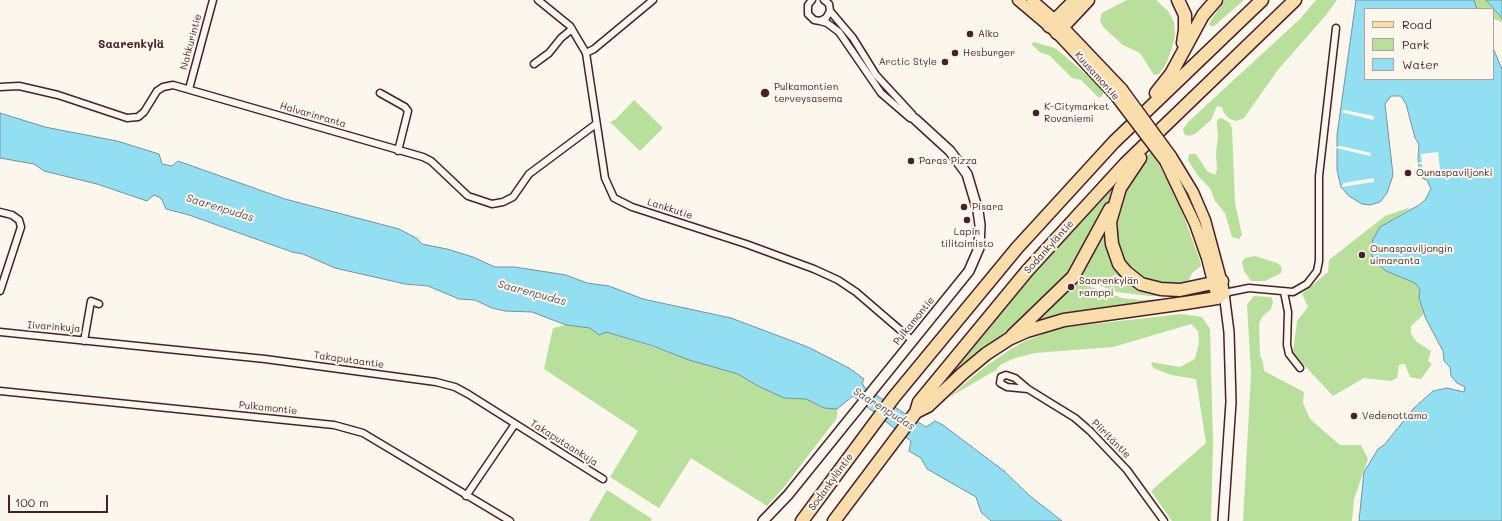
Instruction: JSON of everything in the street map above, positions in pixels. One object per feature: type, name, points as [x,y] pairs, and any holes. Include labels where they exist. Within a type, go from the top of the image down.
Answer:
[{"type":"highway","points":[[1056,26],[1075,0]]},
{"type":"highway","points":[[1056,26],[1088,0]]},
{"type":"highway","points":[[1178,0],[1185,15],[1185,30],[1181,52]]},
{"type":"highway","points":[[1152,106],[1153,96],[1171,74],[1181,52],[1203,15],[1216,0]]},
{"type":"highway","name":"Sodankyläntie","points":[[802,521],[894,397],[993,275],[1109,147],[1262,0]]},
{"type":"highway","name":"Sodankyläntie","points":[[834,521],[916,412],[920,402],[996,308],[1080,212],[1142,148],[1295,0]]},
{"type":"highway","points":[[916,412],[928,406],[975,363],[1009,339],[1072,277],[1115,201],[1124,180],[1140,158],[1142,148]]},
{"type":"highway","points":[[1115,201],[1110,222],[1112,244],[1119,264],[1132,278],[1150,287],[1171,290],[1218,282]]},
{"type":"highway","points":[[1009,339],[1064,320],[1220,296]]},
{"type":"main road","name":"Kuusamontie","points":[[1018,0],[1056,26]]},
{"type":"main road","name":"Kuusamontie","points":[[1032,0],[1119,92],[1192,192],[1205,220],[1220,296]]},
{"type":"street","name":"Nahkurintie","points":[[189,90],[213,0]]},
{"type":"street","name":"Lankkutie","points":[[538,0],[572,29],[586,53],[605,178],[610,193],[620,202],[814,269],[838,280],[856,292],[912,341]]},
{"type":"street","points":[[586,53],[594,49],[653,0]]},
{"type":"street","name":"Pulkamontie","points":[[809,1],[807,8],[809,16],[814,20],[827,23],[839,32],[881,93],[910,118],[915,119]]},
{"type":"street","points":[[820,21],[826,18],[830,11],[827,1]]},
{"type":"street","name":"Pulkamontie","points":[[763,521],[788,495],[969,271],[979,248],[981,237],[976,199],[963,167],[950,151],[915,119],[876,74],[853,38],[830,11]]},
{"type":"street","points":[[1223,521],[1227,447],[1224,436],[1224,348],[1220,296],[1255,288],[1293,292],[1303,287],[1318,268],[1319,176],[1336,28]]},
{"type":"street","points":[[534,64],[549,53],[561,38],[572,29]]},
{"type":"street","name":"Halvarinranta","points":[[0,87],[19,86],[58,96],[127,118],[138,117],[144,112],[156,91],[163,87],[173,85],[398,151],[423,156],[431,161],[468,196],[492,204],[503,202],[513,197],[529,174],[596,124]]},
{"type":"street","points":[[380,93],[405,107],[408,111],[398,151]]},
{"type":"street","points":[[0,212],[12,215],[18,220],[21,227],[20,235],[0,291]]},
{"type":"street","points":[[1284,292],[1288,312],[1288,354],[1300,368]]},
{"type":"street","name":"Iivarinkuja","points":[[0,332],[84,341],[91,302],[99,304]]},
{"type":"street","name":"Takaputaantie","points":[[84,341],[265,359],[436,382],[455,387],[515,424]]},
{"type":"street","name":"Piiritäntie","points":[[1028,389],[1075,418],[1105,445],[1127,470],[1164,521]]},
{"type":"street","name":"Pulkamontie","points":[[0,391],[334,425],[363,433],[399,453],[466,496],[510,521]]},
{"type":"street","points":[[466,496],[515,424]]},
{"type":"street","name":"Takaputaankuja","points":[[515,424],[603,479]]},
{"type":"green space","points":[[1127,0],[1156,0],[1168,11],[1174,22],[1175,36],[1171,51],[1166,64],[1159,74],[1154,75],[1140,53],[1123,45],[1104,28],[1100,21],[1102,13]]},
{"type":"green space","points":[[1225,0],[1244,0],[1214,26],[1211,26],[1209,24],[1211,20]]},
{"type":"green space","points":[[1316,0],[1337,0],[1326,15],[1277,71],[1244,118],[1237,121],[1230,119],[1224,113],[1222,107],[1217,106],[1211,120],[1195,134],[1189,136],[1184,134],[1183,129],[1188,122],[1300,19]]},
{"type":"green space","points":[[1474,0],[1486,0],[1493,8],[1477,8]]},
{"type":"green space","points":[[1494,9],[1502,18],[1502,22],[1494,19]]},
{"type":"green space","points":[[1033,42],[1055,48],[1105,90],[1102,96],[1099,98],[1081,80],[1072,78],[1049,55],[1041,53],[1032,45]]},
{"type":"green space","points":[[634,100],[663,128],[640,151],[610,122],[616,119]]},
{"type":"green space","points":[[1221,118],[1230,123],[1232,129],[1235,203],[1242,235],[1239,239],[1232,237],[1225,213],[1215,201],[1210,188],[1198,176],[1188,160],[1189,154],[1196,154],[1207,171],[1215,175],[1217,170],[1217,120]]},
{"type":"green space","points":[[1151,151],[1176,195],[1199,258],[1201,266],[1192,273],[1188,283],[1175,285],[1145,281],[1127,268],[1114,237],[1119,201],[1140,165]]},
{"type":"green space","points":[[1111,185],[1115,189],[1109,203],[1085,248],[1060,283],[934,396],[930,393],[987,324]]},
{"type":"green space","points":[[1408,208],[1410,209],[1384,225],[1386,271],[1415,283],[1420,289],[1419,298],[1424,314],[1411,326],[1411,334],[1417,342],[1431,351],[1428,361],[1432,364],[1421,379],[1410,377],[1405,364],[1399,365],[1397,378],[1391,381],[1364,378],[1333,396],[1293,353],[1297,321],[1308,307],[1302,294],[1328,272],[1329,260],[1385,216]]},
{"type":"green space","points":[[1106,220],[1116,266],[1173,296],[1150,296],[1117,292],[1080,278],[1079,276]]},
{"type":"green space","points":[[1255,256],[1277,263],[1282,267],[1281,273],[1265,281],[1251,281],[1244,271],[1242,262],[1245,258]]},
{"type":"green space","points":[[1077,282],[1122,298],[1141,300],[1166,299],[1166,301],[1020,330],[1065,290],[1072,289]]},
{"type":"green space","points":[[1254,296],[1271,297],[1273,301],[1271,309],[1262,317],[1259,324],[1260,355],[1263,362],[1264,371],[1304,392],[1303,403],[1310,419],[1340,445],[1361,445],[1368,459],[1354,499],[1352,521],[1243,521],[1251,374],[1247,304]]},
{"type":"green space","points":[[1181,314],[1202,317],[1210,329],[1213,443],[1211,521],[1172,521],[1151,491],[1206,443],[1196,379],[1171,375],[1153,368],[1151,362],[1180,367],[1195,359],[1199,343],[1198,331],[1191,324],[1113,347],[1035,353],[1015,358],[1000,365],[996,370],[948,398],[982,369],[1005,353],[1023,342],[1059,328]]},
{"type":"green space","points":[[566,325],[590,328],[599,335],[606,332],[738,374],[756,385],[784,398],[806,399],[824,408],[837,409],[837,418],[784,487],[767,506],[691,458],[659,508],[610,477],[638,431],[544,369],[553,328]]},
{"type":"green space","points":[[607,490],[652,519],[651,521],[589,521]]},
{"type":"water","points":[[1356,0],[1474,0],[1477,8],[1364,8],[1364,80],[1494,80],[1494,50],[1502,69],[1502,521],[1359,521],[1364,472],[1378,449],[1385,444],[1414,408],[1433,391],[1447,388],[1464,392],[1465,387],[1457,383],[1451,376],[1450,367],[1444,361],[1443,351],[1426,319],[1419,298],[1420,289],[1415,283],[1386,271],[1374,260],[1371,253],[1373,239],[1380,227],[1419,205],[1425,200],[1431,189],[1427,180],[1422,178],[1420,173],[1418,159],[1419,144],[1415,138],[1406,104],[1401,96],[1391,96],[1385,104],[1393,175],[1387,193],[1380,202],[1370,205],[1362,204],[1349,196],[1341,187],[1337,170],[1337,135]]},
{"type":"water","points":[[1486,0],[1502,0],[1502,19],[1494,8]]},
{"type":"water","name":"Saarenpudas","points":[[0,113],[45,127],[117,141],[159,154],[162,164],[172,166],[178,161],[285,199],[399,229],[416,238],[422,244],[447,249],[473,257],[495,267],[515,267],[566,275],[587,283],[609,286],[643,299],[731,318],[808,347],[849,368],[864,379],[862,383],[865,388],[926,427],[935,421],[943,425],[1004,471],[1030,496],[1062,521],[991,521],[981,512],[976,497],[927,469],[921,458],[909,451],[911,441],[853,396],[837,409],[824,408],[806,399],[784,398],[756,385],[738,374],[689,360],[653,346],[606,332],[599,335],[590,328],[566,325],[532,312],[505,311],[492,308],[475,300],[459,299],[428,286],[405,284],[335,268],[303,254],[292,252],[189,215],[166,209],[161,198],[154,195],[147,201],[97,184],[44,171],[34,164],[0,158]]},
{"type":"pier","points":[[1345,110],[1374,116],[1373,120],[1341,112]]},
{"type":"pier","points":[[1341,146],[1371,153],[1370,156],[1336,148]]},
{"type":"pier","points":[[1438,152],[1440,169],[1423,172],[1422,164],[1416,164],[1422,162],[1421,154]]},
{"type":"pier","points":[[1374,178],[1374,182],[1341,187],[1344,183]]},
{"type":"place","name":"Alko","points":[[970,34]]},
{"type":"place","name":"Hesburger","points":[[955,53]]},
{"type":"place","name":"Arctic Style","points":[[945,62]]},
{"type":"place","name":"Pulkamontien terveysasema","points":[[765,93]]},
{"type":"place","name":"K-Citymarket Rovaniemi","points":[[1036,113]]},
{"type":"place","name":"Paras Pizza","points":[[911,161]]},
{"type":"place","name":"Ounaspaviljonki","points":[[1408,173]]},
{"type":"place","name":"Pisara","points":[[964,207]]},
{"type":"place","name":"Lapin tilitoimisto","points":[[967,220]]},
{"type":"place","name":"Ounaspaviljongin uimaranta","points":[[1362,255]]},
{"type":"place","name":"Saarenkylän ramppi","points":[[1071,287]]},
{"type":"place","name":"Vedenottamo","points":[[1354,416]]},
{"type":"district","name":"Saarenkylä","points":[[131,44]]}]
